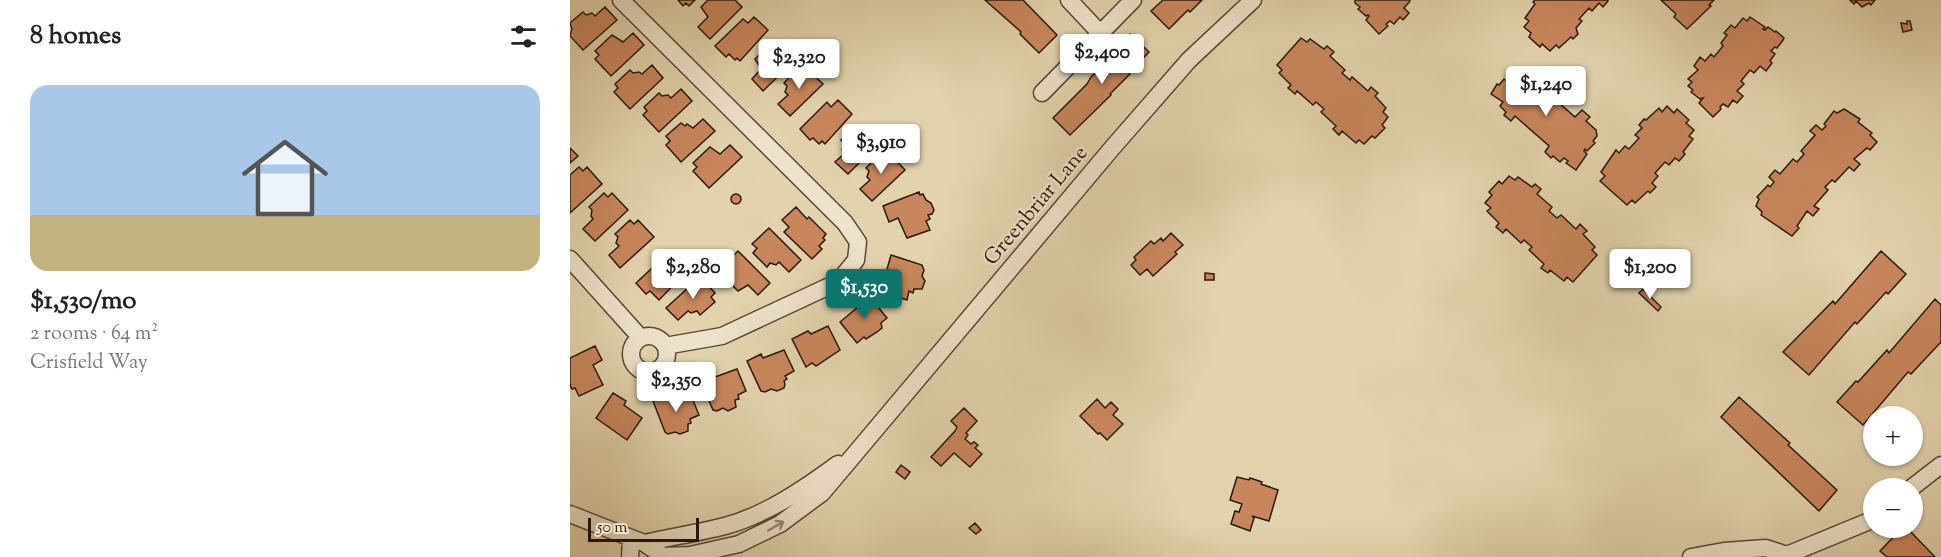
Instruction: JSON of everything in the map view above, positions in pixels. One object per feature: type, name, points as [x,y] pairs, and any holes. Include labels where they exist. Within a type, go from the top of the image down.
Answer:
[{"type":"street","points":[[621,0],[844,223],[858,242],[856,260],[838,282],[723,336],[665,346]]},
{"type":"street","points":[[1069,0],[1101,33]]},
{"type":"street","points":[[1042,93],[1133,0]]},
{"type":"street","name":"Greenbriar Lane","points":[[638,541],[726,526],[770,508],[816,480],[860,447],[1166,86],[1189,60],[1253,0]]},
{"type":"street","points":[[570,259],[640,337],[655,337],[665,346],[666,360],[657,370],[643,371],[632,362],[631,348],[640,337]]},
{"type":"street","points":[[1923,479],[1941,465]]},
{"type":"street","points":[[570,514],[638,541],[630,557]]},
{"type":"street","points":[[1691,557],[1724,551],[1766,548],[1787,556],[1863,524]]},
{"type":"building","points":[[678,0],[695,0],[689,6],[686,3],[683,6]]},
{"type":"building","points":[[708,0],[735,0],[742,7],[710,39],[698,27],[708,17],[701,7]]},
{"type":"building","points":[[985,0],[1023,0],[1057,35],[1039,53],[1020,34],[1021,32]]},
{"type":"building","points":[[1163,0],[1202,0],[1169,29],[1151,11]]},
{"type":"building","points":[[1355,0],[1409,0],[1404,8],[1409,13],[1403,20],[1400,17],[1394,24],[1390,21],[1379,34],[1366,20],[1369,16],[1358,9],[1360,7]]},
{"type":"building","points":[[1535,0],[1608,1],[1603,7],[1599,3],[1592,11],[1589,8],[1579,19],[1582,21],[1576,28],[1578,34],[1559,48],[1556,45],[1550,51],[1542,44],[1540,47],[1529,37],[1531,33],[1524,27],[1529,21],[1525,18],[1535,4],[1533,2]]},
{"type":"building","points":[[1661,0],[1714,0],[1709,5],[1711,6],[1687,29],[1674,17],[1676,14]]},
{"type":"building","points":[[1850,0],[1875,0],[1871,5],[1869,3],[1862,7],[1856,1],[1854,4]]},
{"type":"building","points":[[605,7],[617,20],[583,50],[570,36],[572,29],[570,23],[583,12],[586,15],[592,13],[595,16]]},
{"type":"building","points":[[754,17],[768,30],[740,61],[737,58],[735,60],[729,54],[726,57],[715,46],[743,19],[748,23]]},
{"type":"building","points":[[1750,17],[1765,27],[1763,29],[1768,27],[1784,38],[1777,48],[1771,51],[1775,54],[1766,71],[1760,66],[1754,73],[1750,70],[1741,81],[1744,84],[1737,91],[1743,96],[1737,103],[1733,100],[1728,107],[1723,104],[1713,117],[1699,103],[1703,98],[1700,99],[1691,92],[1693,90],[1688,86],[1692,82],[1688,79],[1698,70],[1694,66],[1700,57],[1705,61],[1711,54],[1714,57],[1723,46],[1721,43],[1727,35],[1724,33],[1731,25],[1735,28],[1743,18],[1747,21]]},
{"type":"building","points":[[1907,21],[1910,21],[1912,30],[1903,32],[1901,23],[1907,24]]},
{"type":"building","points":[[633,33],[644,45],[611,76],[595,59],[599,55],[595,51],[612,35],[623,42]]},
{"type":"building","points":[[1130,34],[1149,52],[1111,95],[1070,135],[1053,118],[1112,58],[1111,56]]},
{"type":"building","points":[[1301,38],[1307,42],[1310,39],[1324,49],[1327,46],[1334,52],[1330,56],[1345,70],[1342,73],[1350,80],[1352,77],[1368,91],[1371,87],[1378,93],[1375,96],[1386,108],[1383,112],[1388,117],[1382,125],[1385,128],[1375,138],[1372,136],[1364,144],[1359,140],[1356,143],[1342,131],[1339,135],[1333,129],[1336,126],[1321,112],[1324,109],[1316,102],[1313,105],[1297,91],[1295,94],[1288,88],[1291,85],[1279,73],[1282,70],[1277,65]]},
{"type":"building","points":[[772,42],[775,46],[780,42],[796,59],[763,91],[752,79],[761,69],[755,59]]},
{"type":"building","points":[[652,65],[663,78],[630,109],[614,92],[618,88],[615,84],[630,70],[633,73],[642,74]]},
{"type":"building","points":[[1521,67],[1528,67],[1537,77],[1541,73],[1549,80],[1542,88],[1575,117],[1582,110],[1590,117],[1586,121],[1596,130],[1597,136],[1593,141],[1595,143],[1587,151],[1585,149],[1587,154],[1576,170],[1566,163],[1568,161],[1564,158],[1560,162],[1553,156],[1551,158],[1545,152],[1549,146],[1515,116],[1511,121],[1504,115],[1506,112],[1500,106],[1503,102],[1491,94],[1497,84],[1499,85],[1504,79],[1508,82],[1510,80],[1508,79]]},
{"type":"building","points":[[798,68],[802,72],[806,68],[823,84],[790,116],[778,104],[788,95],[785,92],[787,86],[784,83]]},
{"type":"building","points":[[681,89],[692,101],[659,132],[643,115],[647,111],[644,107],[659,93],[671,98]]},
{"type":"building","points":[[838,100],[852,114],[825,144],[822,141],[819,144],[813,138],[810,140],[800,129],[827,102],[831,107]]},
{"type":"building","points":[[1667,106],[1674,113],[1677,109],[1689,120],[1686,123],[1694,130],[1689,136],[1693,139],[1679,161],[1675,158],[1669,165],[1665,162],[1655,173],[1658,176],[1652,183],[1656,187],[1650,193],[1648,191],[1635,203],[1632,200],[1627,205],[1600,181],[1605,176],[1601,172],[1616,150],[1619,153],[1625,146],[1629,149],[1639,138],[1635,135],[1642,128],[1639,125],[1644,119],[1646,120],[1659,108],[1662,112]]},
{"type":"building","points":[[1844,109],[1860,119],[1858,122],[1872,133],[1870,135],[1877,142],[1870,150],[1867,148],[1854,159],[1860,164],[1854,171],[1849,167],[1835,182],[1832,180],[1825,187],[1828,190],[1814,206],[1819,209],[1813,216],[1807,211],[1797,226],[1799,228],[1792,236],[1761,215],[1762,212],[1756,206],[1759,199],[1757,197],[1774,182],[1769,177],[1775,170],[1780,174],[1793,159],[1797,162],[1804,154],[1801,151],[1815,135],[1810,131],[1816,125],[1822,130],[1834,111],[1837,113]]},
{"type":"building","points":[[703,119],[715,131],[681,162],[666,145],[670,141],[666,136],[681,123],[693,128]]},
{"type":"building","points":[[855,126],[859,130],[863,126],[880,142],[848,174],[835,162],[845,153],[842,150],[844,144],[841,140]]},
{"type":"building","points":[[730,145],[742,157],[709,188],[693,171],[697,167],[693,163],[710,147],[720,154]]},
{"type":"building","points":[[570,148],[578,156],[570,163]]},
{"type":"building","points":[[881,153],[885,157],[889,153],[905,170],[872,201],[860,189],[870,180],[867,177],[869,171],[866,168]]},
{"type":"building","points":[[579,167],[583,171],[587,167],[602,184],[570,213],[570,175]]},
{"type":"building","points":[[1509,176],[1515,180],[1518,177],[1532,187],[1535,184],[1541,189],[1537,194],[1552,207],[1549,211],[1557,218],[1561,215],[1576,229],[1580,224],[1587,231],[1583,234],[1595,247],[1592,250],[1597,255],[1573,282],[1567,277],[1564,281],[1550,270],[1548,273],[1541,268],[1544,264],[1529,250],[1532,247],[1524,240],[1521,243],[1506,229],[1503,233],[1496,227],[1499,223],[1487,211],[1491,208],[1485,203],[1492,195],[1489,192],[1499,181],[1502,184]]},
{"type":"building","points":[[919,192],[931,203],[934,210],[928,215],[930,219],[926,221],[930,230],[907,238],[898,218],[889,222],[883,206]]},
{"type":"building","points":[[604,193],[608,197],[612,193],[628,210],[595,241],[583,229],[593,219],[592,210],[589,207]]},
{"type":"building","points":[[736,194],[741,199],[736,204],[731,199]]},
{"type":"building","points":[[796,207],[826,234],[823,238],[825,240],[819,246],[822,249],[812,259],[784,232],[789,227],[782,220]]},
{"type":"building","points":[[630,220],[634,224],[638,220],[654,237],[620,268],[609,255],[619,246],[616,243],[618,237],[615,234]]},
{"type":"building","points":[[769,228],[801,260],[789,272],[779,262],[776,265],[770,263],[767,267],[753,253],[757,248],[752,244]]},
{"type":"building","points":[[1171,233],[1183,245],[1175,252],[1177,254],[1153,276],[1147,269],[1140,275],[1131,265],[1136,260],[1134,257],[1151,241],[1154,244],[1161,238],[1163,241]]},
{"type":"building","points":[[738,251],[770,283],[758,295],[748,285],[738,291],[722,275],[726,271],[722,267]]},
{"type":"building","points":[[1881,251],[1906,274],[1857,324],[1855,322],[1809,375],[1783,352],[1833,301],[1835,304]]},
{"type":"building","points":[[676,255],[689,269],[659,300],[650,291],[646,294],[636,283],[664,257],[669,261]]},
{"type":"building","points":[[891,255],[922,265],[924,270],[922,276],[925,281],[922,289],[914,289],[913,293],[909,291],[907,300],[884,292],[886,284],[881,282],[883,275],[888,276],[890,270],[887,269]]},
{"type":"building","points":[[1205,273],[1214,274],[1214,280],[1205,280]]},
{"type":"building","points":[[700,277],[715,293],[711,297],[715,302],[700,315],[697,311],[691,313],[688,311],[678,320],[666,308]]},
{"type":"building","points":[[1643,289],[1661,307],[1658,311],[1639,293]]},
{"type":"building","points":[[868,295],[887,318],[881,323],[882,328],[857,343],[840,322]]},
{"type":"building","points":[[1935,299],[1941,305],[1941,342],[1911,374],[1908,372],[1879,406],[1863,406],[1863,425],[1837,402],[1887,350],[1889,353]]},
{"type":"building","points":[[828,326],[840,350],[816,366],[812,363],[806,367],[792,339],[808,331],[811,334]]},
{"type":"building","points":[[595,346],[602,360],[593,365],[603,385],[579,396],[575,388],[572,389],[570,385],[570,358]]},
{"type":"building","points":[[784,350],[794,371],[785,376],[787,379],[784,381],[784,388],[777,391],[771,389],[761,391],[747,361],[761,354],[763,358]]},
{"type":"building","points":[[737,369],[746,391],[738,395],[739,399],[735,400],[736,407],[728,411],[723,408],[713,410],[700,380],[714,373],[715,377]]},
{"type":"building","points":[[613,393],[626,401],[624,405],[642,418],[627,440],[596,418]]},
{"type":"building","points":[[690,393],[699,415],[690,419],[688,431],[668,434],[665,432],[653,401],[667,396],[668,400]]},
{"type":"building","points":[[1739,397],[1837,490],[1819,511],[1721,417]]},
{"type":"building","points":[[1097,399],[1105,408],[1111,402],[1118,409],[1113,415],[1123,424],[1107,440],[1080,416]]},
{"type":"building","points":[[964,408],[977,421],[966,433],[968,435],[965,439],[971,444],[974,442],[978,445],[975,448],[982,454],[970,467],[954,453],[941,466],[931,457],[955,431],[957,427],[951,421]]},
{"type":"building","points":[[901,465],[910,472],[905,479],[896,472]]},
{"type":"building","points":[[1237,477],[1249,480],[1250,478],[1278,490],[1269,521],[1252,516],[1254,518],[1250,531],[1231,524],[1235,511],[1239,512],[1242,504],[1230,500]]},
{"type":"building","points":[[975,523],[981,530],[976,534],[969,528]]},
{"type":"building","points":[[1892,538],[1917,538],[1935,557],[1887,557],[1880,551]]}]
